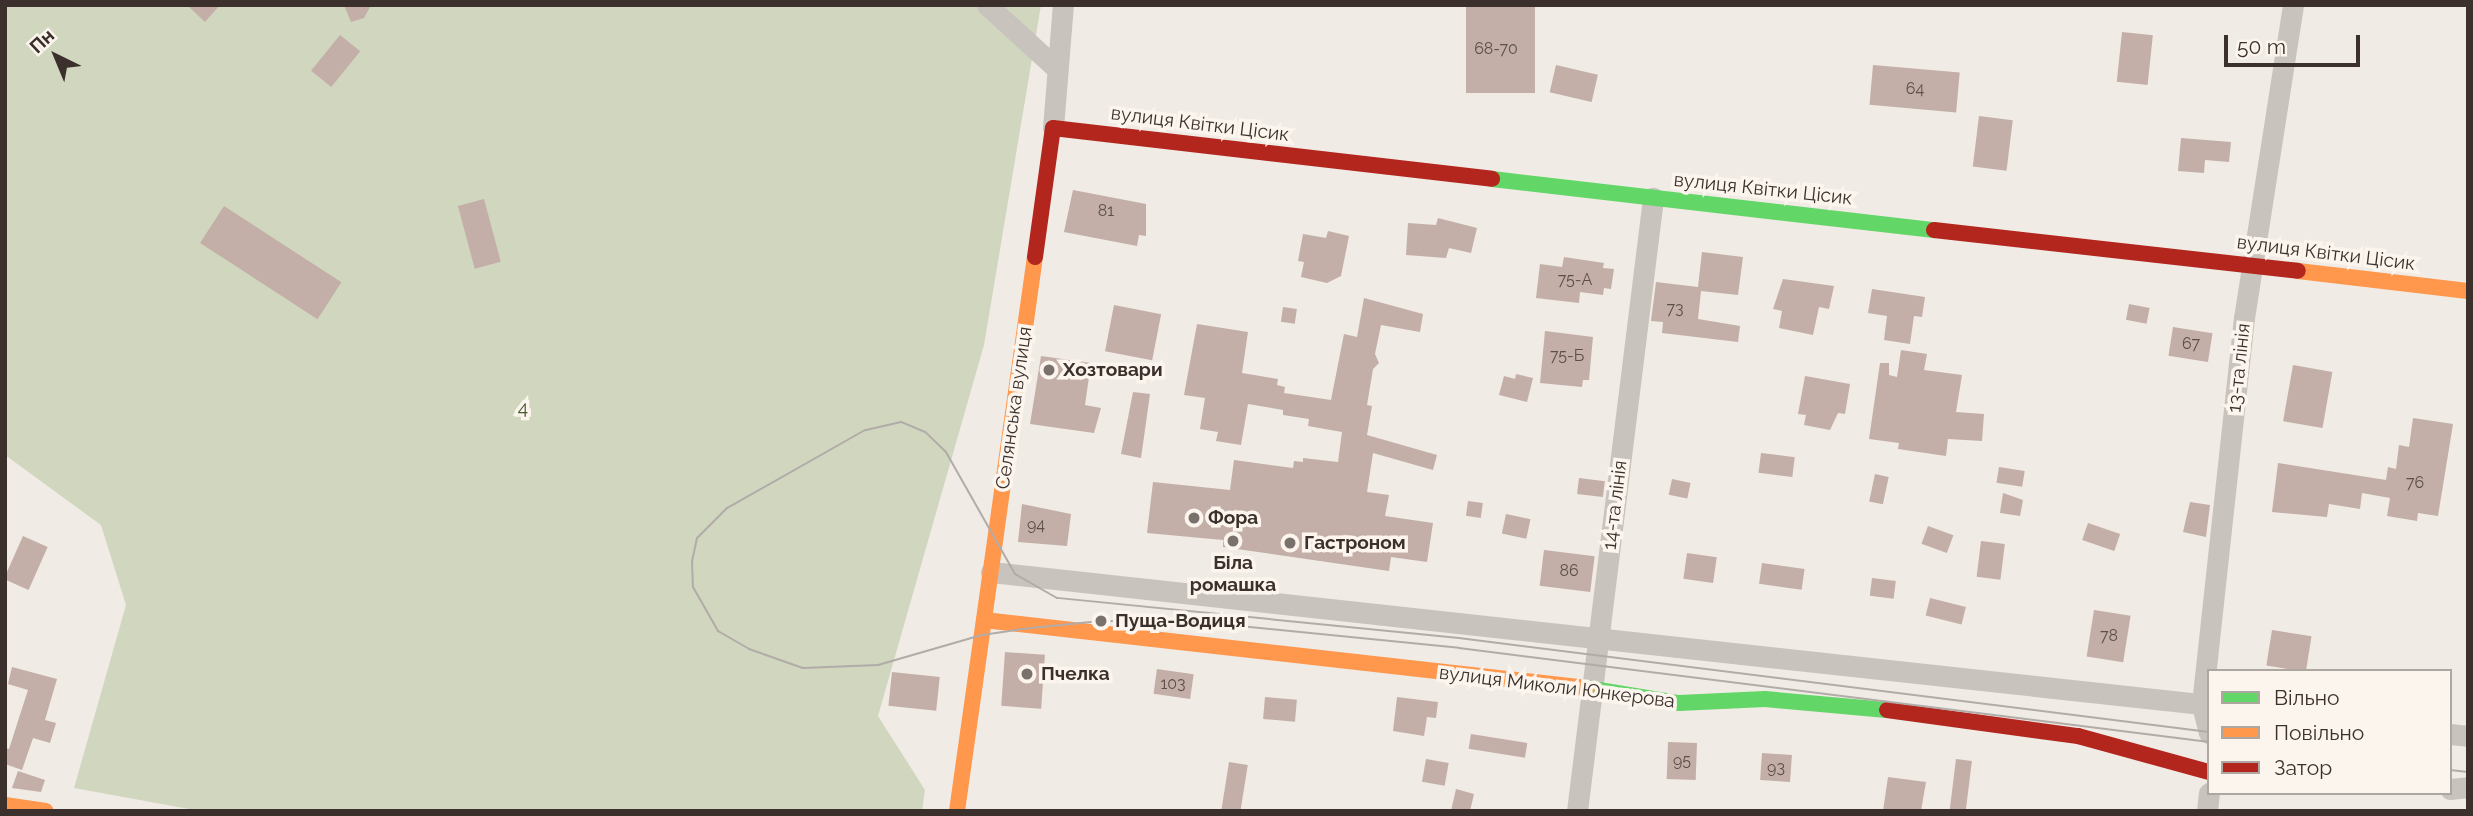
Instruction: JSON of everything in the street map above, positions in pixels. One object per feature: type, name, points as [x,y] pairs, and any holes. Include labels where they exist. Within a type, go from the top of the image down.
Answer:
[{"type":"street","points":[[987,5],[1058,69]]},
{"type":"street","name":"Селянська вулиця","points":[[957,811],[1053,128],[1063,5]]},
{"type":"street","name":"13-та лінія","points":[[2209,669],[2254,265],[2293,5]]},
{"type":"street","name":"вулиця Квітки Цісик","points":[[1053,128],[2468,291]]},
{"type":"street","name":"14-та лінія","points":[[1577,811],[1653,198]]},
{"type":"street","points":[[991,572],[2205,704]]},
{"type":"street","name":"вулиця Миколи Юнкерова","points":[[984,620],[1591,689],[1679,703],[1765,699],[1942,717],[2078,736],[2207,771]]},
{"type":"street","name":"13-та лінія","points":[[2205,704],[2207,686]]},
{"type":"street","points":[[5,805],[46,811]]},
{"type":"green space","name":"4","points":[[5,5],[1041,5],[984,345],[878,716],[925,790],[922,811],[200,811],[74,788],[126,605],[101,525],[5,455]]},
{"type":"building","points":[[187,5],[220,5],[205,22]]},
{"type":"building","points":[[344,5],[371,5],[364,18],[351,22]]},
{"type":"building","points":[[1466,5],[1535,5],[1535,93],[1466,93]]},
{"type":"building","points":[[2122,32],[2153,35],[2148,85],[2117,82]]},
{"type":"building","points":[[340,35],[360,51],[331,87],[311,71]]},
{"type":"building","points":[[1556,65],[1598,75],[1592,102],[1550,92]]},
{"type":"building","points":[[1873,65],[1960,73],[1956,112],[1870,105]]},
{"type":"building","points":[[1979,116],[2013,120],[2007,171],[1973,167]]},
{"type":"building","points":[[2181,138],[2231,142],[2229,162],[2205,160],[2204,173],[2178,171]]},
{"type":"building","points":[[1073,190],[1146,204],[1146,236],[1139,235],[1137,246],[1064,232]]},
{"type":"building","points":[[484,199],[501,262],[475,269],[458,206]]},
{"type":"building","points":[[224,206],[341,282],[317,319],[200,243]]},
{"type":"building","points":[[1438,218],[1477,228],[1471,253],[1449,248],[1446,258],[1406,255],[1408,223],[1436,225]]},
{"type":"building","points":[[1328,231],[1349,236],[1341,276],[1327,283],[1301,277],[1304,262],[1298,261],[1303,234],[1326,238]]},
{"type":"building","points":[[1702,252],[1743,257],[1738,295],[1701,291],[1698,319],[1740,326],[1738,342],[1662,333],[1663,322],[1651,321],[1656,282],[1698,287]]},
{"type":"building","points":[[1564,257],[1604,263],[1603,268],[1614,269],[1611,289],[1604,288],[1603,295],[1580,292],[1579,303],[1536,298],[1540,264],[1562,267]]},
{"type":"building","points":[[1783,279],[1834,286],[1829,309],[1819,307],[1813,335],[1779,328],[1782,311],[1773,309]]},
{"type":"building","points":[[1872,289],[1925,297],[1922,317],[1914,316],[1910,344],[1884,340],[1887,316],[1868,313]]},
{"type":"building","points":[[1364,298],[1423,314],[1420,332],[1381,325],[1375,354],[1379,363],[1373,369],[1367,405],[1372,406],[1367,435],[1437,455],[1433,470],[1373,453],[1367,492],[1389,495],[1385,516],[1433,523],[1427,562],[1391,557],[1389,571],[1223,547],[1223,540],[1147,533],[1153,482],[1230,490],[1234,460],[1293,468],[1294,461],[1303,462],[1303,458],[1338,462],[1342,432],[1308,426],[1309,419],[1283,415],[1283,410],[1248,404],[1241,445],[1216,441],[1218,432],[1200,429],[1205,398],[1184,395],[1197,324],[1248,332],[1242,373],[1278,379],[1277,385],[1285,387],[1284,393],[1331,400],[1344,334],[1357,337]]},
{"type":"building","points":[[2129,304],[2150,308],[2147,324],[2126,320]]},
{"type":"building","points":[[1114,305],[1161,314],[1152,360],[1105,351]]},
{"type":"building","points":[[1283,307],[1297,309],[1295,324],[1281,322]]},
{"type":"building","points":[[2173,327],[2213,333],[2208,362],[2168,356]]},
{"type":"building","points":[[1545,331],[1593,337],[1589,380],[1583,380],[1582,387],[1540,383]]},
{"type":"building","points":[[1901,350],[1927,354],[1924,370],[1962,375],[1956,412],[1984,414],[1982,441],[1948,439],[1946,456],[1898,449],[1899,443],[1869,439],[1880,363],[1889,363],[1889,375],[1897,377]]},
{"type":"building","points":[[1041,356],[1091,363],[1085,405],[1101,408],[1094,433],[1030,424]]},
{"type":"building","points":[[2293,365],[2332,372],[2322,428],[2283,421]]},
{"type":"building","points":[[1516,374],[1533,378],[1527,402],[1499,395],[1504,376],[1515,379]]},
{"type":"building","points":[[1805,376],[1850,384],[1845,414],[1838,413],[1830,430],[1804,425],[1806,415],[1798,414]]},
{"type":"building","points":[[1133,392],[1150,394],[1141,458],[1121,454]]},
{"type":"building","points":[[2413,418],[2453,424],[2438,516],[2418,513],[2417,521],[2387,516],[2390,498],[2362,493],[2360,509],[2329,504],[2327,517],[2272,512],[2278,463],[2386,480],[2388,467],[2396,469],[2399,445],[2409,447]]},
{"type":"building","points":[[1761,453],[1795,457],[1792,477],[1759,473]]},
{"type":"building","points":[[1999,467],[2025,471],[2022,487],[1996,483]]},
{"type":"building","points":[[1875,474],[1889,477],[1883,504],[1869,501]]},
{"type":"building","points":[[1579,478],[1605,481],[1603,497],[1577,494]]},
{"type":"building","points":[[1672,479],[1691,483],[1687,499],[1669,495]]},
{"type":"building","points":[[2003,493],[2023,500],[2020,516],[2000,513]]},
{"type":"building","points":[[1468,501],[1483,503],[1481,518],[1466,516]]},
{"type":"building","points":[[2190,502],[2210,505],[2206,537],[2183,532]]},
{"type":"building","points":[[1022,504],[1071,514],[1067,546],[1018,542]]},
{"type":"building","points":[[1506,514],[1530,519],[1526,539],[1502,534]]},
{"type":"building","points":[[2088,523],[2120,534],[2114,551],[2082,540]]},
{"type":"building","points":[[1928,526],[1953,535],[1947,553],[1922,544]]},
{"type":"building","points":[[23,536],[48,547],[29,590],[5,579]]},
{"type":"building","points":[[1981,541],[2005,544],[2000,580],[1977,577]]},
{"type":"building","points":[[1544,550],[1595,556],[1590,592],[1540,586]]},
{"type":"building","points":[[1687,553],[1717,557],[1713,583],[1683,579]]},
{"type":"building","points":[[1762,563],[1805,569],[1802,590],[1759,584]]},
{"type":"building","points":[[1872,578],[1896,581],[1894,599],[1870,596]]},
{"type":"building","points":[[1930,598],[1966,607],[1962,624],[1926,615]]},
{"type":"building","points":[[2094,610],[2131,616],[2123,662],[2087,656]]},
{"type":"building","points":[[2272,630],[2312,636],[2306,669],[2266,666]]},
{"type":"building","points":[[1005,652],[1045,655],[1041,709],[1001,706]]},
{"type":"building","points":[[12,667],[57,679],[45,720],[56,723],[50,743],[33,738],[22,770],[5,764],[5,748],[9,749],[28,690],[8,684]]},
{"type":"building","points":[[1157,669],[1194,674],[1190,699],[1154,694]]},
{"type":"building","points":[[892,672],[940,677],[936,711],[888,706]]},
{"type":"building","points":[[1265,697],[1297,700],[1295,722],[1263,719]]},
{"type":"building","points":[[1397,697],[1438,702],[1436,718],[1427,717],[1424,736],[1393,731]]},
{"type":"building","points":[[1471,734],[1527,743],[1525,758],[1469,749]]},
{"type":"building","points":[[1668,742],[1697,743],[1696,780],[1667,779]]},
{"type":"building","points":[[1762,753],[1792,755],[1790,782],[1760,780]]},
{"type":"building","points":[[1426,759],[1449,763],[1445,786],[1422,782]]},
{"type":"building","points":[[1956,759],[1972,761],[1966,811],[1950,811]]},
{"type":"building","points":[[1229,762],[1248,765],[1240,811],[1221,810]]},
{"type":"building","points":[[18,771],[45,780],[41,792],[12,788]]},
{"type":"building","points":[[1888,777],[1926,782],[1921,811],[1883,811]]},
{"type":"building","points":[[1456,789],[1474,794],[1470,811],[1451,811]]},
{"type":"tram line","points":[[2207,732],[1459,638],[1057,598],[1015,574],[946,452],[925,432],[901,422],[865,430],[727,508],[697,538],[692,561],[693,587],[718,631],[749,649],[803,668],[878,665],[982,635],[1030,628],[1101,621],[1200,622],[1459,648],[2207,742]]},
{"type":"tram line","points":[[2452,770],[2468,772]]},
{"type":"traffic: fast","points":[[1492,179],[1934,230]]},
{"type":"traffic: fast","points":[[1587,688],[1679,703],[1765,699],[1887,710]]},
{"type":"traffic: slow","points":[[957,811],[1035,257]]},
{"type":"traffic: slow","points":[[2298,271],[2468,291]]},
{"type":"traffic: slow","points":[[984,620],[1587,688]]},
{"type":"traffic: slow","points":[[5,805],[46,811]]},
{"type":"traffic: jam","points":[[1035,257],[1053,128],[1492,179]]},
{"type":"traffic: jam","points":[[1934,230],[2298,271]]},
{"type":"traffic: jam","points":[[1887,710],[2078,736],[2207,771]]},
{"type":"place","name":"Хозтовари","points":[[1049,370]]},
{"type":"place","name":"Фора","points":[[1194,518]]},
{"type":"place","name":"Біла ромашка","points":[[1233,541]]},
{"type":"place","name":"Гастроном","points":[[1290,543]]},
{"type":"place","name":"Пуща-Водиця","points":[[1101,621]]},
{"type":"place","name":"Пчелка","points":[[1027,674]]}]
